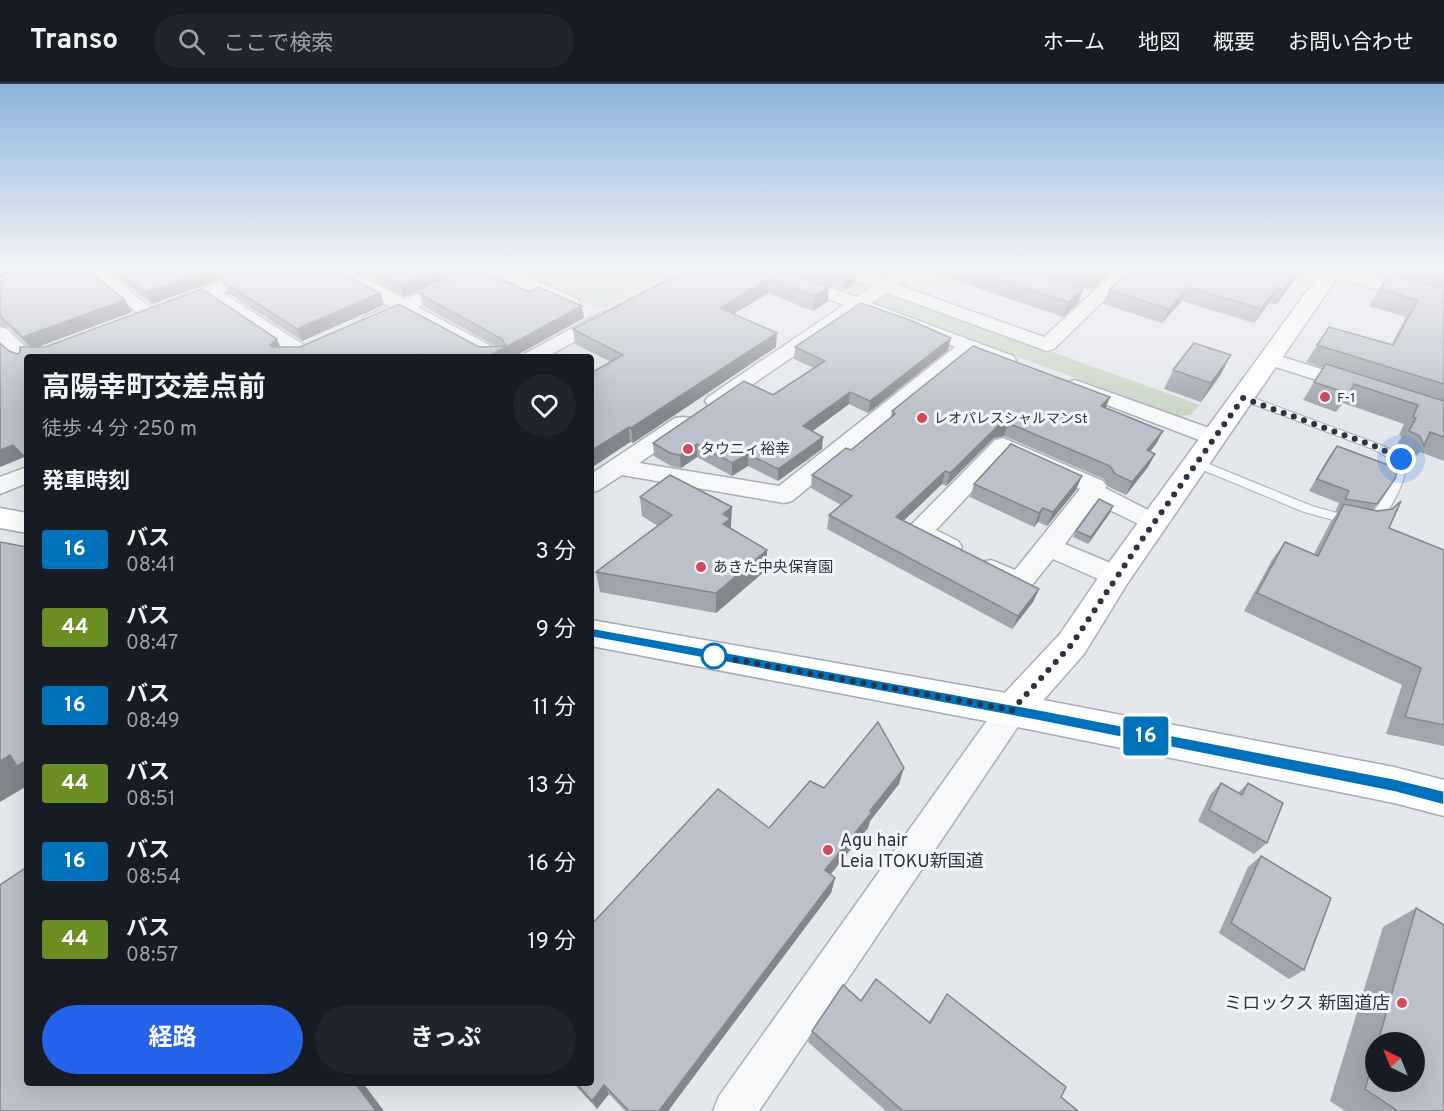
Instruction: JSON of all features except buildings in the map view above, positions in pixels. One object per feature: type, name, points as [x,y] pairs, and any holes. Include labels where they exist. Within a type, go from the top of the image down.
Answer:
[{"type":"street","points":[[130,322],[145,317]]},
{"type":"street","points":[[244,317],[294,354],[321,342]]},
{"type":"street","points":[[353,329],[382,317]]},
{"type":"street","points":[[423,317],[491,354]]},
{"type":"street","points":[[594,483],[841,317]]},
{"type":"street","points":[[894,317],[1023,366]]},
{"type":"street","points":[[970,317],[1047,345],[1076,317]]},
{"type":"street","points":[[734,1111],[1012,710],[1072,644],[1116,576],[1298,317]]},
{"type":"street","points":[[538,354],[603,318]]},
{"type":"street","points":[[0,333],[33,354]]},
{"type":"street","points":[[617,467],[784,495],[969,346]]},
{"type":"street","points":[[1270,359],[1379,394]]},
{"type":"street","points":[[1055,378],[1215,438]]},
{"type":"street","points":[[1004,445],[1095,486],[1048,547],[1019,584],[919,532],[1004,445]]},
{"type":"street","points":[[0,486],[24,475]]},
{"type":"street","points":[[1091,491],[1153,523]]},
{"type":"street","points":[[0,518],[24,522]]},
{"type":"street","points":[[1048,547],[1116,576]]},
{"type":"street","points":[[594,634],[1012,710],[1383,783],[1444,798]]},
{"type":"lane","points":[[1197,463],[1332,516],[1371,523],[1378,518],[1398,479],[1403,463],[1401,459],[1377,447],[1243,398]]},
{"type":"green space","points":[[911,317],[955,317],[1200,405],[1190,415],[1177,416]]},
{"type":"bus line","name":"16","points":[[594,634],[1035,714],[1395,786],[1444,798]]},
{"type":"place","name":"F-1","points":[[1325,397]]},
{"type":"place","name":"レオパレスシャルマンSt","points":[[922,418]]},
{"type":"place","name":"タウニィ裕幸","points":[[688,449]]},
{"type":"place","name":"あきた中央保育園","points":[[701,567]]},
{"type":"place","name":"Agu hair Leia ITOKU新国道","points":[[828,850]]},
{"type":"place","name":"ミロックス 新国道店","points":[[1402,1003]]},
{"type":"route","points":[[714,656],[709,655],[1012,710],[1072,644],[1116,576],[1243,398],[1377,447],[1401,459]]}]
